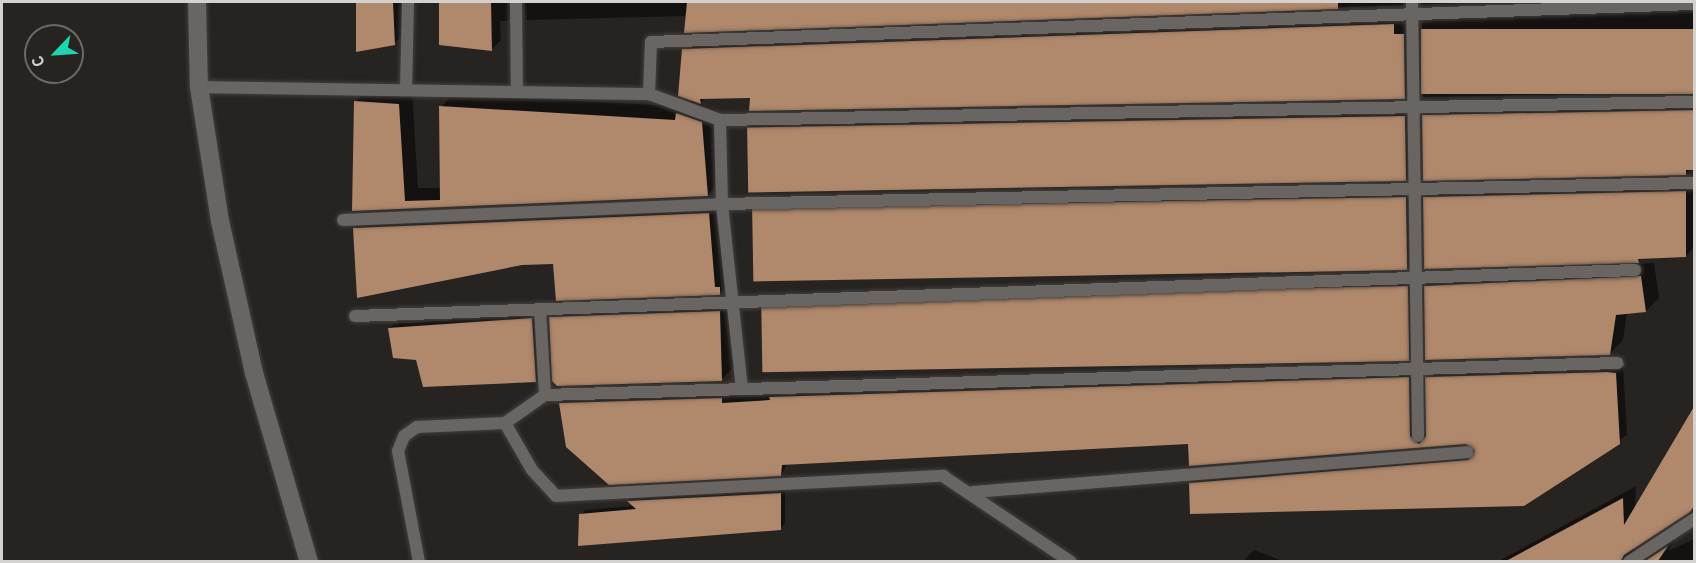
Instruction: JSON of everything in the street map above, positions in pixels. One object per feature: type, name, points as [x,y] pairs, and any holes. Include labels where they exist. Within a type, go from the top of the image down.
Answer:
[{"type":"street","points":[[197,2],[199,87],[220,221],[254,373],[309,561]]},
{"type":"lane","points":[[406,90],[408,2]]},
{"type":"lane","points":[[516,2],[518,92]]},
{"type":"lane","points":[[1412,2],[1418,436]]},
{"type":"lane","points":[[649,94],[651,42],[1695,4]]},
{"type":"lane","points":[[199,87],[649,94],[720,120],[1695,102]]},
{"type":"lane","points":[[720,120],[722,204],[742,389]]},
{"type":"lane","points":[[343,220],[722,204],[1695,183]]},
{"type":"lane","points":[[355,316],[1635,270]]},
{"type":"lane","points":[[540,310],[545,395]]},
{"type":"lane","points":[[419,561],[398,451],[405,436],[417,427],[505,423],[545,395],[1618,363]]},
{"type":"lane","points":[[505,423],[532,470],[556,496],[943,476],[973,492],[1071,561]]},
{"type":"lane","points":[[973,492],[1467,452]]},
{"type":"lane","points":[[1629,561],[1695,519]]},
{"type":"building","points":[[356,2],[393,2],[395,45],[356,52]]},
{"type":"building","points":[[439,2],[491,2],[492,51],[439,45]]},
{"type":"building","points":[[687,2],[1338,2],[1338,9],[684,33]]},
{"type":"building","points":[[1394,24],[1394,34],[1404,34],[1405,99],[749,111],[750,98],[700,99],[701,104],[678,96],[682,49]]},
{"type":"building","points":[[1421,29],[1694,29],[1694,94],[1421,94]]},
{"type":"building","points":[[354,101],[399,104],[405,201],[440,200],[439,106],[675,120],[676,113],[702,122],[708,196],[352,211]]},
{"type":"building","points":[[1695,110],[1695,170],[1686,170],[1686,175],[1423,181],[1422,115]]},
{"type":"building","points":[[1405,116],[1406,181],[748,192],[747,127]]},
{"type":"building","points":[[1686,191],[1686,257],[1638,259],[1639,263],[1424,269],[1423,197]]},
{"type":"building","points":[[1406,197],[1407,270],[753,281],[752,208]]},
{"type":"building","points":[[709,213],[715,287],[720,287],[720,295],[556,301],[553,264],[522,265],[357,298],[353,228]]},
{"type":"building","points":[[1641,276],[1646,312],[1616,315],[1610,355],[1425,360],[1424,286]]},
{"type":"building","points":[[1408,286],[1409,361],[762,372],[761,297]]},
{"type":"building","points":[[720,311],[722,381],[557,386],[552,381],[549,317]]},
{"type":"building","points":[[532,318],[536,382],[423,387],[416,360],[393,358],[388,328]]},
{"type":"building","points":[[1616,373],[1620,444],[1524,506],[1190,514],[1189,483],[1468,460],[1475,451],[1466,444],[1189,466],[1188,444],[782,465],[781,476],[609,485],[566,447],[559,403],[722,398],[722,403],[770,400],[769,397],[1409,377],[1410,436],[1419,444],[1426,436],[1425,377]]},
{"type":"building","points":[[1695,405],[1695,505],[1690,512],[1624,555],[1621,561],[1506,561],[1623,498],[1624,525]]},
{"type":"building","points":[[781,493],[781,530],[578,546],[579,514],[636,509],[627,501]]},
{"type":"building","points":[[1668,546],[1658,561],[1645,561]]}]
